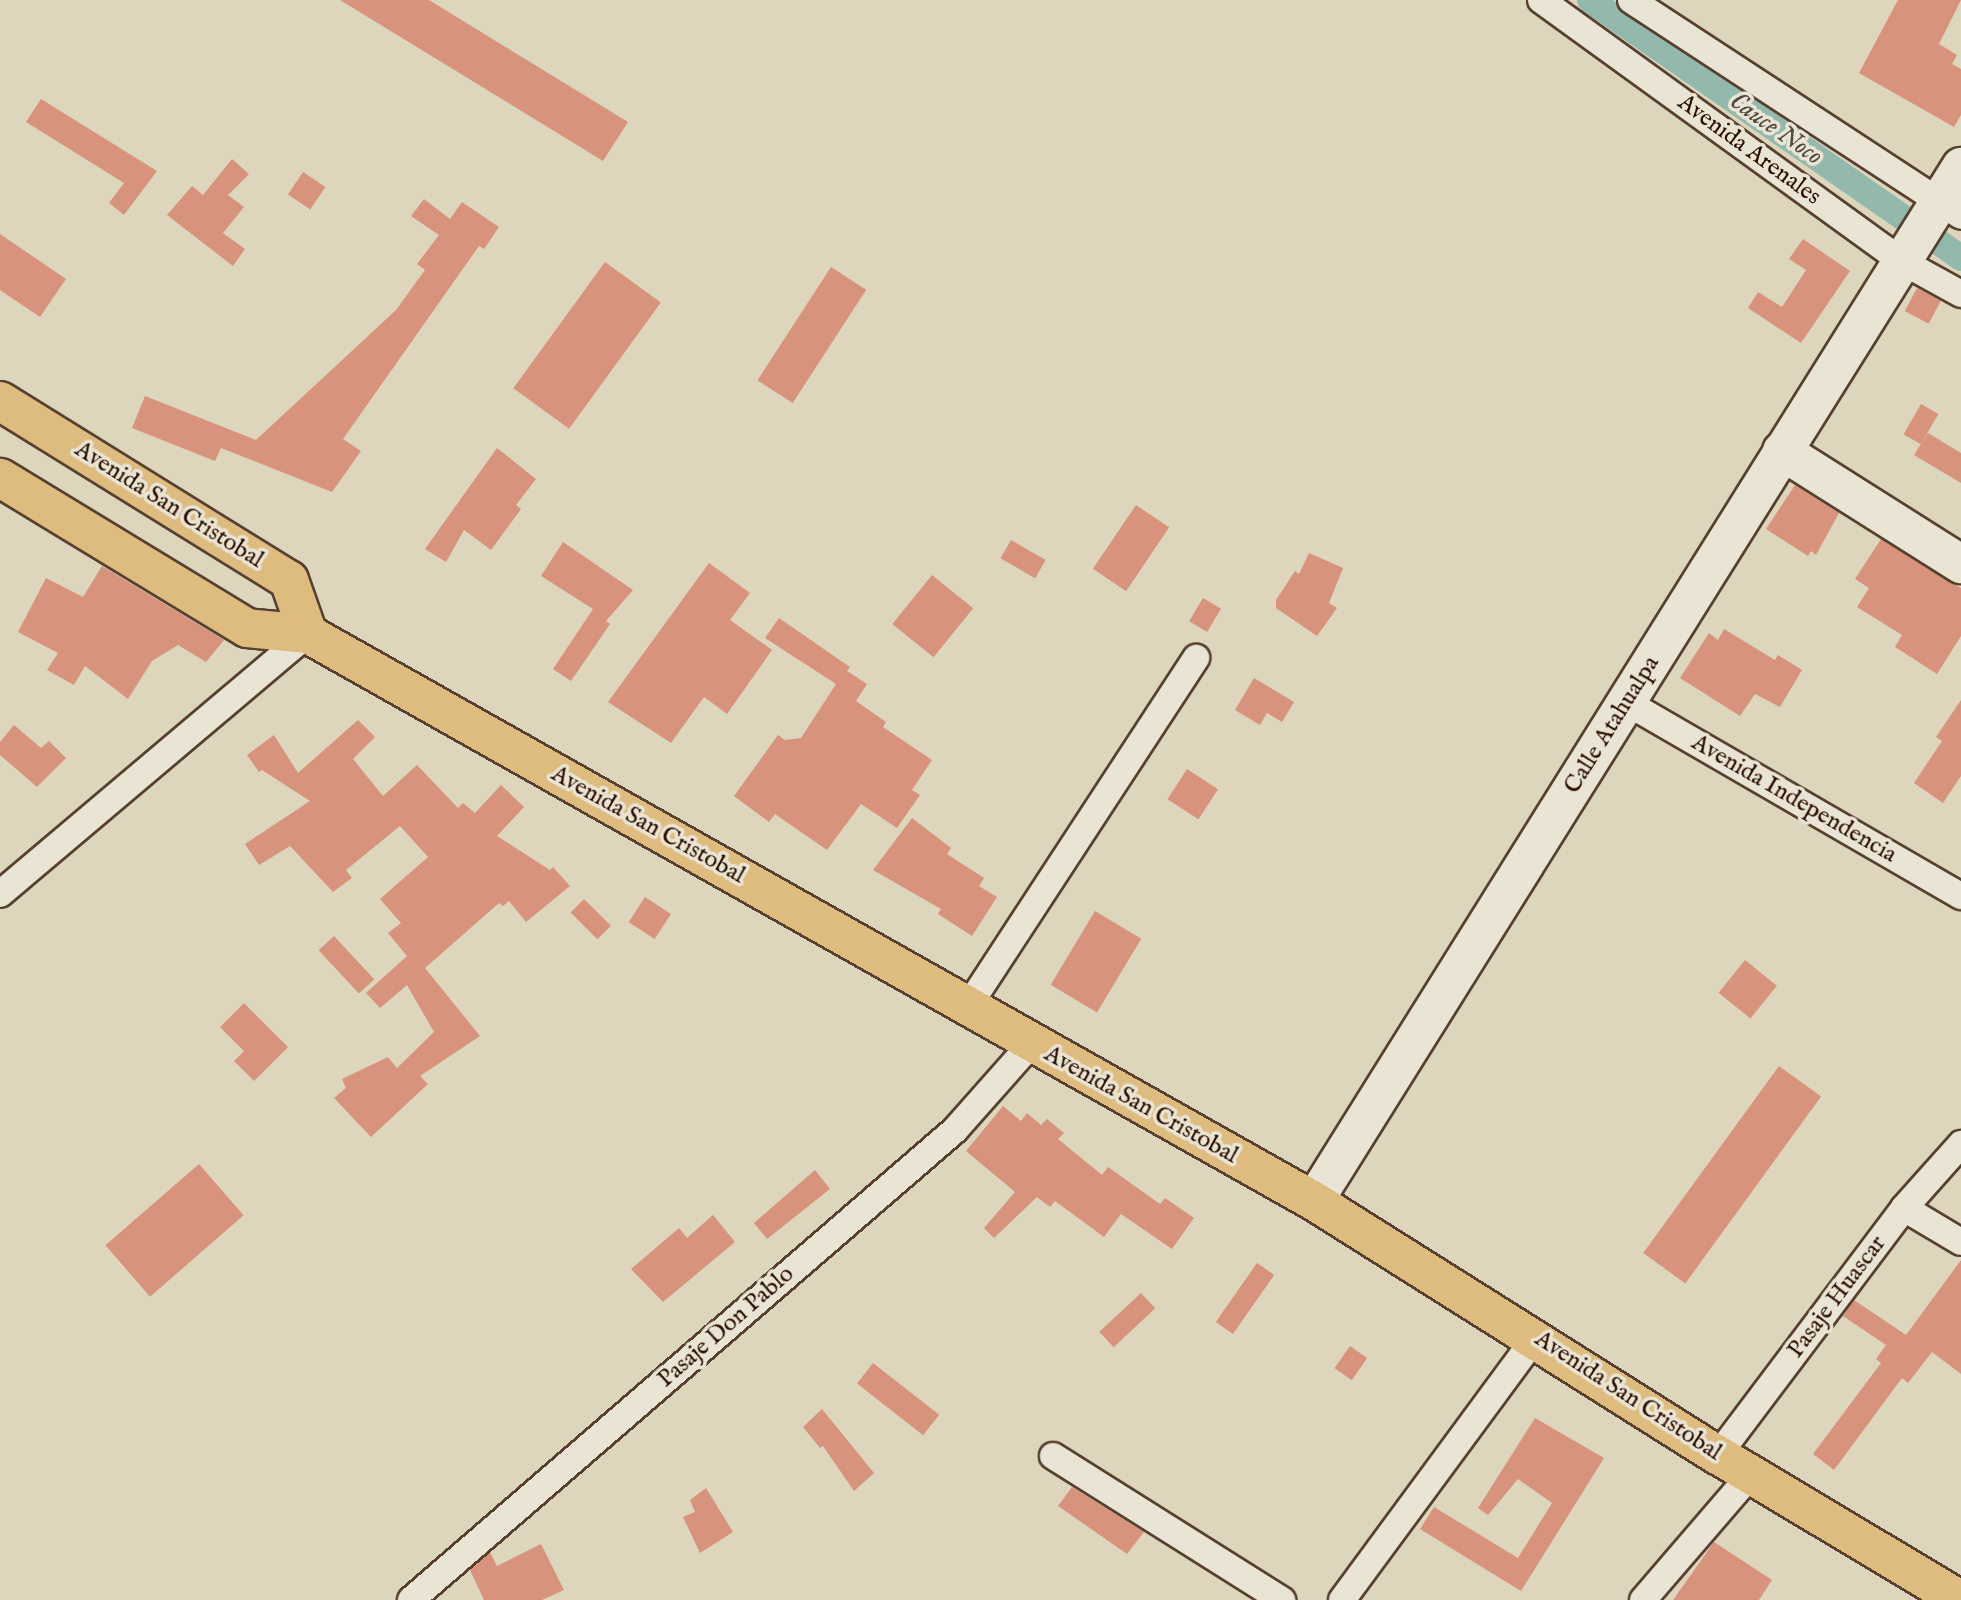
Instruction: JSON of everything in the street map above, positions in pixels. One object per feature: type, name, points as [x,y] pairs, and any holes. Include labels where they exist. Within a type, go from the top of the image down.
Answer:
[{"type":"highway","name":"Avenida San Cristobal","points":[[0,401],[289,580],[307,634]]},
{"type":"highway","name":"Avenida San Cristobal","points":[[0,478],[247,628],[307,634],[1314,1201],[1536,1337],[1718,1455],[1753,1472],[1935,1594]]},
{"type":"street","name":"Avenida Arenales","points":[[1541,0],[1961,294]]},
{"type":"street","points":[[1631,0],[1943,211]]},
{"type":"street","name":"Calle Atahualpa","points":[[1314,1201],[1906,256],[1943,211],[1961,167]]},
{"type":"street","points":[[1789,441],[1961,535]]},
{"type":"street","points":[[1789,441],[1961,564]]},
{"type":"street","points":[[0,894],[307,634]]},
{"type":"street","points":[[969,1006],[1196,658]]},
{"type":"street","name":"Avenida Independencia","points":[[1626,702],[1961,896]]},
{"type":"street","name":"Pasaje Don Pablo","points":[[411,1600],[955,1130],[1031,1044]]},
{"type":"street","name":"Pasaje Huascar","points":[[1718,1455],[1904,1208],[1961,1144]]},
{"type":"street","points":[[1904,1208],[1961,1242]]},
{"type":"street","points":[[1342,1600],[1536,1337]]},
{"type":"street","points":[[1053,1456],[1282,1600]]},
{"type":"street","points":[[1643,1600],[1753,1472]]},
{"type":"building","points":[[340,0],[429,0],[628,122],[603,161]]},
{"type":"building","points":[[1898,0],[1961,0],[1939,44],[1957,55],[1952,64],[1961,69],[1961,115],[1954,127],[1859,73]]},
{"type":"building","points":[[41,99],[157,171],[124,215],[109,203],[124,183],[26,122]]},
{"type":"building","points":[[232,159],[249,174],[228,195],[244,207],[223,233],[245,249],[233,266],[167,215],[192,186],[203,195]]},
{"type":"building","points":[[303,172],[325,187],[310,209],[288,194]]},
{"type":"building","points":[[424,199],[450,219],[462,202],[499,227],[484,249],[479,246],[343,439],[361,451],[332,492],[221,448],[215,461],[132,428],[145,396],[256,440],[396,310],[425,270],[417,264],[439,235],[411,216]]},
{"type":"building","points":[[0,234],[66,279],[40,317],[0,290]]},
{"type":"building","points":[[1803,239],[1850,271],[1801,343],[1748,308],[1758,292],[1782,307],[1806,270],[1789,259]]},
{"type":"building","points":[[605,262],[661,303],[569,429],[513,388]]},
{"type":"building","points":[[831,267],[866,290],[793,403],[757,380]]},
{"type":"building","points":[[1917,288],[1941,301],[1929,324],[1905,311]]},
{"type":"building","points":[[1921,404],[1938,414],[1921,444],[1904,434]]},
{"type":"building","points":[[1928,433],[1961,453],[1961,483],[1914,455]]},
{"type":"building","points":[[497,448],[536,479],[516,505],[521,509],[491,550],[464,530],[446,562],[425,549]]},
{"type":"building","points":[[1795,485],[1839,513],[1816,555],[1811,551],[1808,556],[1766,529]]},
{"type":"building","points":[[1136,505],[1169,527],[1126,591],[1093,569]]},
{"type":"building","points":[[1881,539],[1961,588],[1961,636],[1937,674],[1895,647],[1902,635],[1857,607],[1869,588],[1855,579]]},
{"type":"building","points":[[1011,540],[1046,560],[1035,578],[1000,558]]},
{"type":"building","points":[[563,542],[633,590],[606,621],[610,624],[571,681],[553,669],[593,609],[541,576]]},
{"type":"building","points":[[1309,553],[1343,568],[1329,603],[1337,608],[1317,636],[1276,608],[1276,600],[1295,571],[1299,574]]},
{"type":"building","points":[[709,563],[750,593],[730,620],[772,650],[727,714],[704,697],[671,743],[608,702]]},
{"type":"building","points":[[102,566],[224,640],[206,662],[178,645],[152,661],[128,699],[85,666],[74,685],[47,670],[58,653],[18,632],[46,578],[83,597]]},
{"type":"building","points":[[932,575],[973,608],[934,657],[892,624]]},
{"type":"building","points":[[1203,598],[1221,609],[1207,632],[1189,621]]},
{"type":"building","points":[[779,618],[850,667],[847,671],[867,684],[856,701],[886,722],[883,727],[932,760],[912,790],[920,795],[897,828],[861,804],[827,850],[775,814],[769,822],[734,796],[778,735],[785,740],[801,738],[836,684],[765,638]]},
{"type":"building","points":[[1724,629],[1775,660],[1778,655],[1802,670],[1780,707],[1755,694],[1740,716],[1680,678],[1709,633],[1718,640]]},
{"type":"building","points":[[1254,678],[1294,702],[1282,722],[1267,713],[1260,725],[1235,710]]},
{"type":"building","points":[[1961,700],[1961,776],[1943,803],[1914,783],[1942,741],[1936,737]]},
{"type":"building","points":[[358,720],[375,737],[353,759],[383,796],[417,765],[458,808],[463,803],[475,813],[501,785],[524,807],[497,836],[550,870],[553,867],[570,886],[526,922],[509,901],[503,906],[499,903],[425,968],[480,1036],[420,1076],[428,1084],[371,1137],[334,1098],[346,1088],[342,1079],[388,1057],[397,1068],[434,1032],[407,985],[380,1008],[366,993],[407,956],[388,933],[401,923],[380,899],[428,857],[400,826],[346,870],[352,878],[333,892],[290,846],[259,865],[245,844],[310,801],[262,770],[259,772],[247,755],[274,735],[298,773]]},
{"type":"building","points":[[14,725],[41,748],[49,741],[66,758],[37,787],[0,755],[0,742]]},
{"type":"building","points":[[1187,769],[1218,789],[1198,819],[1167,799]]},
{"type":"building","points":[[912,818],[951,848],[947,854],[984,878],[979,886],[997,897],[972,936],[938,914],[941,909],[873,870]]},
{"type":"building","points":[[645,897],[671,914],[655,939],[629,922]]},
{"type":"building","points":[[584,899],[611,926],[597,939],[571,912]]},
{"type":"building","points":[[1095,911],[1141,939],[1097,1013],[1051,985]]},
{"type":"building","points":[[334,936],[374,979],[359,993],[319,950]]},
{"type":"building","points":[[1745,960],[1777,986],[1750,1018],[1719,993]]},
{"type":"building","points":[[244,1003],[288,1047],[254,1081],[234,1061],[244,1051],[220,1027]]},
{"type":"building","points":[[1779,1066],[1821,1097],[1685,1283],[1643,1253]]},
{"type":"building","points":[[1003,1106],[1021,1121],[1027,1113],[1041,1125],[1047,1119],[1064,1133],[1058,1139],[1102,1175],[1108,1167],[1160,1204],[1165,1198],[1194,1218],[1172,1249],[1121,1214],[1104,1237],[1055,1201],[1050,1207],[1037,1197],[994,1238],[984,1228],[1015,1192],[966,1151]]},
{"type":"building","points":[[199,1164],[244,1215],[150,1297],[105,1245]]},
{"type":"building","points":[[815,1170],[830,1189],[767,1239],[754,1223]]},
{"type":"building","points":[[713,1215],[735,1242],[663,1302],[631,1269],[679,1228],[687,1238]]},
{"type":"building","points":[[1961,1260],[1961,1374],[1932,1352],[1908,1383],[1902,1378],[1834,1470],[1813,1454],[1881,1363],[1876,1359],[1886,1345],[1843,1316],[1854,1300],[1906,1335]]},
{"type":"building","points":[[1257,1263],[1274,1275],[1233,1334],[1216,1322]]},
{"type":"building","points":[[1141,1293],[1155,1308],[1114,1347],[1099,1332]]},
{"type":"building","points":[[1350,1346],[1367,1358],[1352,1380],[1335,1368]]},
{"type":"building","points":[[873,1363],[939,1415],[923,1435],[857,1383]]},
{"type":"building","points":[[822,1409],[874,1473],[854,1491],[823,1446],[820,1448],[803,1427]]},
{"type":"building","points":[[1535,1418],[1604,1458],[1521,1591],[1420,1529],[1434,1507],[1518,1558],[1552,1503],[1518,1479],[1488,1515],[1478,1508]]},
{"type":"building","points":[[1072,1487],[1144,1532],[1127,1554],[1058,1506]]},
{"type":"building","points":[[706,1488],[733,1532],[700,1553],[683,1517],[695,1512],[690,1500]]},
{"type":"building","points":[[1714,1542],[1772,1580],[1759,1600],[1673,1600]]},
{"type":"building","points":[[541,1544],[564,1590],[542,1600],[484,1600],[470,1570],[490,1552],[497,1566]]},
{"type":"waterway","name":"Cauce Noco","points":[[1590,0],[1961,258]]}]
